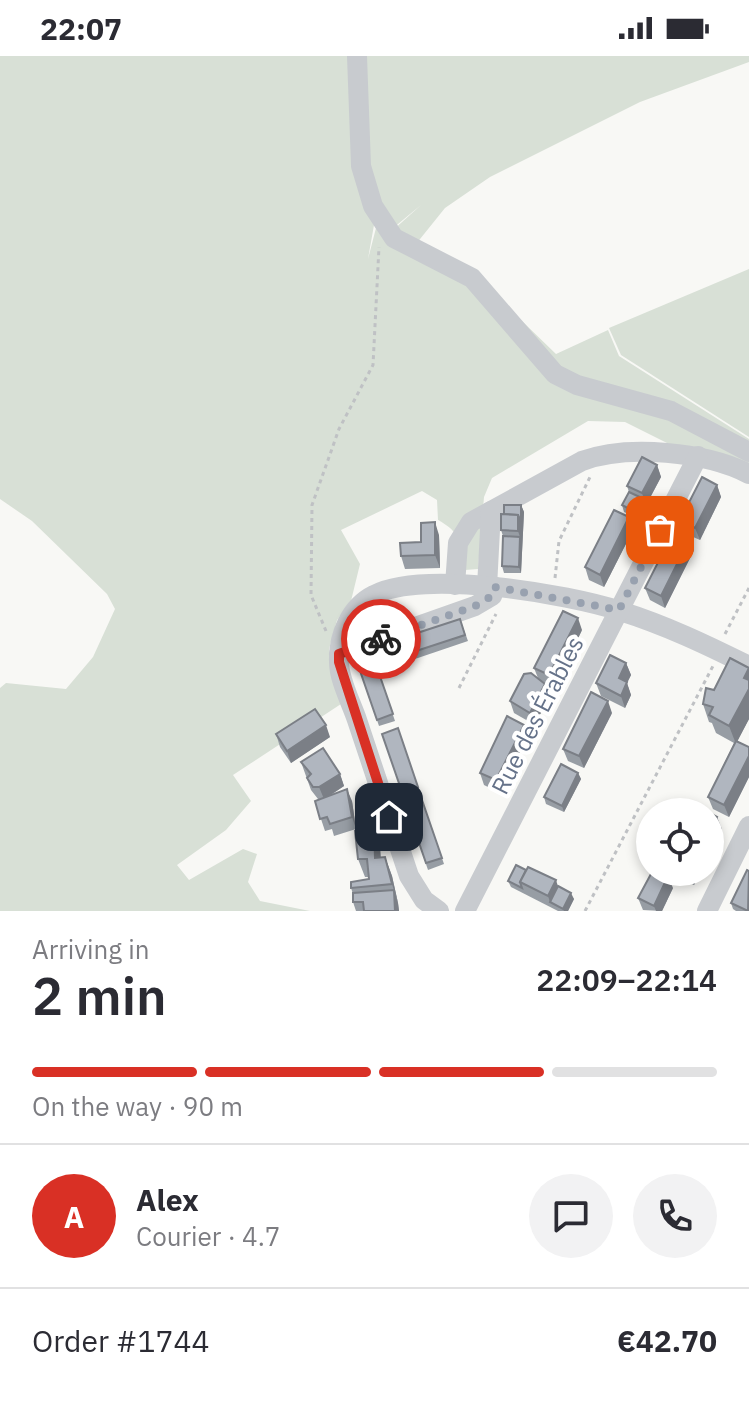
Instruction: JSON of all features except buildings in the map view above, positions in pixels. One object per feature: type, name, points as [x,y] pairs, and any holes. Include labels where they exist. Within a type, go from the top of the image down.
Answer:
[{"type":"street","points":[[357,56],[359,156],[378,215],[400,243],[454,266],[482,287],[555,374],[577,385],[671,411],[749,452]]},
{"type":"street","points":[[455,585],[456,552],[462,533],[471,522],[582,461],[601,456],[668,453],[698,456],[749,474]]},
{"type":"street","name":"Rue des Érables","points":[[465,911],[698,456]]},
{"type":"street","points":[[339,654],[475,606],[491,590],[491,511]]},
{"type":"street","points":[[439,911],[424,900],[409,876],[339,668],[339,654],[351,616],[373,595],[403,586],[455,585],[553,596],[619,610],[749,666]]},
{"type":"street","points":[[707,911],[749,826]]},
{"type":"path","points":[[328,635],[311,595],[312,505],[339,429],[373,365],[378,302],[378,215]]},
{"type":"path","points":[[553,596],[559,541],[601,456]]},
{"type":"path","points":[[585,911],[749,588]]},
{"type":"path","points":[[459,688],[497,610],[491,590]]},
{"type":"shaded area","points":[[0,56],[351,56],[353,162],[374,225],[368,259],[376,228],[392,231],[421,205],[392,229],[374,186],[364,145],[360,103],[362,56],[749,56],[749,62],[640,102],[490,177],[445,208],[412,249],[494,294],[556,354],[608,330],[619,356],[749,439],[749,468],[747,472],[681,450],[625,422],[588,421],[492,478],[484,497],[478,569],[465,570],[460,567],[458,539],[451,529],[438,520],[437,500],[422,491],[341,530],[360,564],[351,601],[337,620],[329,649],[341,704],[233,775],[251,801],[226,830],[177,865],[189,880],[243,849],[257,854],[248,882],[260,901],[310,911],[0,911],[0,688],[6,683],[66,689],[93,657],[115,609],[107,594],[32,521],[0,499]]},
{"type":"shaded area","points":[[749,269],[749,437],[621,355],[609,328]]},
{"type":"way so far","points":[[381,639],[475,606],[492,596],[495,587],[537,592],[619,610],[660,530]]},
{"type":"route","points":[[381,639],[339,654],[339,668],[389,817]]}]
